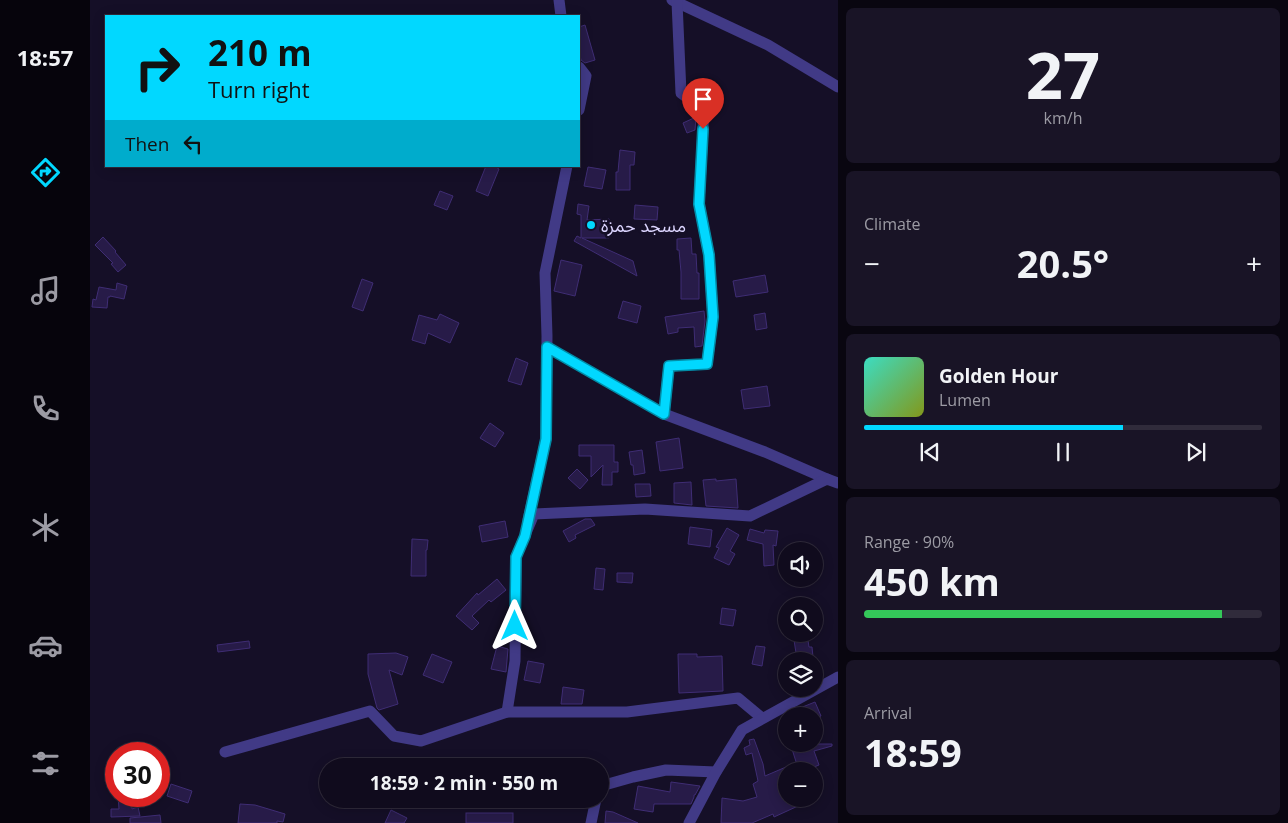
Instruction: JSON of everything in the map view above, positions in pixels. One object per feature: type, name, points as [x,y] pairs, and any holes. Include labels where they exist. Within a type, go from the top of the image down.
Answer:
[{"type":"street","points":[[559,0],[561,15]]},
{"type":"street","points":[[664,414],[669,366],[707,364],[713,317],[709,255],[699,204],[704,110],[681,93],[675,1],[768,45],[838,87]]},
{"type":"street","points":[[580,68],[586,76],[580,105]]},
{"type":"street","points":[[525,536],[546,439],[547,347],[545,273],[567,167]]},
{"type":"street","points":[[547,347],[664,414],[765,452],[832,481]]},
{"type":"street","points":[[507,712],[515,661],[516,557],[534,514],[646,509],[750,516],[832,481]]},
{"type":"street","points":[[689,823],[716,772],[742,730],[838,677]]},
{"type":"street","points":[[225,752],[370,711],[394,736],[421,741],[507,712],[627,712],[738,698],[762,718]]},
{"type":"street","points":[[609,784],[666,770],[716,772]]},
{"type":"street","points":[[591,823],[594,808]]},
{"type":"building","points":[[585,25],[595,60],[585,63],[581,60],[580,56],[580,27]]},
{"type":"building","points":[[696,117],[695,130],[687,133],[683,123]]},
{"type":"building","points":[[620,150],[635,152],[634,165],[630,165],[630,190],[616,190],[616,172],[618,172]]},
{"type":"building","points":[[486,167],[499,169],[488,196],[476,191]]},
{"type":"building","points":[[588,167],[606,170],[602,189],[584,186]]},
{"type":"building","points":[[440,191],[453,196],[447,210],[434,205]]},
{"type":"building","points":[[578,204],[589,206],[587,220],[609,219],[609,238],[582,238],[633,261],[637,276],[574,241],[577,236],[581,238],[581,215],[577,214]]},
{"type":"building","points":[[635,205],[658,207],[657,220],[634,219]]},
{"type":"building","points":[[103,237],[126,265],[118,272],[111,264],[113,263],[95,245]]},
{"type":"building","points":[[691,238],[692,254],[696,254],[697,273],[699,273],[699,299],[681,299],[681,272],[677,239]]},
{"type":"building","points":[[561,260],[582,265],[575,296],[554,291]]},
{"type":"building","points":[[765,275],[768,292],[736,297],[733,281]]},
{"type":"building","points":[[362,279],[373,283],[363,311],[352,307]]},
{"type":"building","points":[[117,283],[127,286],[124,299],[110,296],[108,297],[107,308],[92,307],[93,299],[96,300],[99,287],[116,290]]},
{"type":"building","points":[[623,301],[641,306],[637,323],[618,318]]},
{"type":"building","points":[[704,311],[705,321],[702,346],[695,347],[694,327],[678,328],[678,332],[668,334],[665,317]]},
{"type":"building","points":[[765,313],[767,328],[756,330],[754,315]]},
{"type":"building","points":[[440,314],[459,323],[450,343],[428,333],[425,344],[412,340],[419,315],[437,320]]},
{"type":"building","points":[[516,358],[528,363],[521,385],[508,381]]},
{"type":"building","points":[[767,386],[770,406],[744,409],[741,390]]},
{"type":"building","points":[[490,423],[504,433],[495,447],[480,438]]},
{"type":"building","points":[[679,438],[683,468],[660,471],[656,442]]},
{"type":"building","points":[[579,445],[614,445],[614,462],[618,462],[618,472],[612,472],[612,485],[602,485],[603,465],[591,477],[591,456],[579,456]]},
{"type":"building","points":[[642,450],[645,473],[634,475],[629,452]]},
{"type":"building","points":[[577,469],[588,480],[580,489],[568,478]]},
{"type":"building","points":[[716,479],[716,481],[736,479],[738,508],[706,506],[703,480]]},
{"type":"building","points":[[691,482],[692,505],[674,503],[674,483]]},
{"type":"building","points":[[635,484],[650,484],[651,496],[636,497]]},
{"type":"building","points":[[585,519],[591,519],[595,525],[575,535],[576,538],[569,542],[563,531]]},
{"type":"building","points":[[505,521],[508,537],[482,542],[479,526]]},
{"type":"building","points":[[690,527],[712,530],[710,547],[688,544]]},
{"type":"building","points":[[727,528],[739,535],[730,551],[735,554],[729,565],[714,558],[719,548],[716,547]]},
{"type":"building","points":[[750,529],[764,533],[765,530],[778,531],[776,546],[773,545],[774,565],[764,566],[763,544],[747,540]]},
{"type":"building","points":[[412,539],[428,540],[426,576],[411,576]]},
{"type":"building","points":[[596,568],[605,569],[603,590],[594,589]]},
{"type":"building","points":[[617,573],[633,573],[632,583],[617,582]]},
{"type":"building","points":[[497,579],[506,590],[491,602],[489,600],[472,616],[479,623],[472,630],[456,616],[477,593],[478,595]]},
{"type":"building","points":[[722,608],[736,610],[733,626],[720,624]]},
{"type":"building","points":[[249,641],[250,648],[218,652],[217,645]]},
{"type":"building","points":[[794,642],[808,642],[809,647],[812,647],[812,652],[796,652]]},
{"type":"building","points":[[497,646],[508,649],[506,672],[491,669]]},
{"type":"building","points":[[756,646],[765,647],[762,666],[752,664]]},
{"type":"building","points":[[396,653],[408,657],[402,675],[389,670],[398,704],[379,710],[368,674],[368,654]]},
{"type":"building","points":[[432,654],[452,662],[443,683],[423,675]]},
{"type":"building","points":[[678,654],[697,654],[697,657],[722,656],[723,691],[679,693]]},
{"type":"building","points":[[528,661],[544,664],[540,683],[524,680]]},
{"type":"building","points":[[563,687],[584,690],[582,704],[561,704]]},
{"type":"building","points":[[815,702],[817,707],[802,707]]},
{"type":"building","points":[[754,739],[763,764],[765,776],[778,770],[778,807],[796,807],[774,817],[773,814],[752,823],[721,823],[722,798],[743,801],[757,797],[753,784],[758,781],[752,753],[746,755],[744,748],[750,745],[749,740]]},
{"type":"building","points":[[823,744],[832,744],[832,746],[823,748]]},
{"type":"building","points":[[793,752],[814,752],[818,762],[796,762]]},
{"type":"building","points":[[671,782],[700,786],[691,804],[654,804],[653,812],[634,809],[638,786],[670,792]]},
{"type":"building","points":[[171,784],[192,791],[188,803],[170,797]]},
{"type":"building","points":[[240,804],[255,805],[285,814],[283,822],[238,823]]},
{"type":"building","points":[[119,807],[132,807],[132,809],[138,807],[140,816],[111,817],[111,809],[119,809]]},
{"type":"building","points":[[391,810],[407,818],[404,823],[385,823]]},
{"type":"building","points":[[606,811],[613,812],[638,823],[605,823]]},
{"type":"building","points":[[466,813],[513,813],[513,823],[466,823]]},
{"type":"building","points":[[160,815],[161,823],[130,823],[130,818]]},
{"type":"place","name":"مسجد حمزة","points":[[591,225]]},
{"type":"route","points":[[515,626],[516,557],[525,536],[546,439],[547,347],[664,414],[669,366],[707,364],[713,317],[709,255],[699,204],[703,129]]}]
